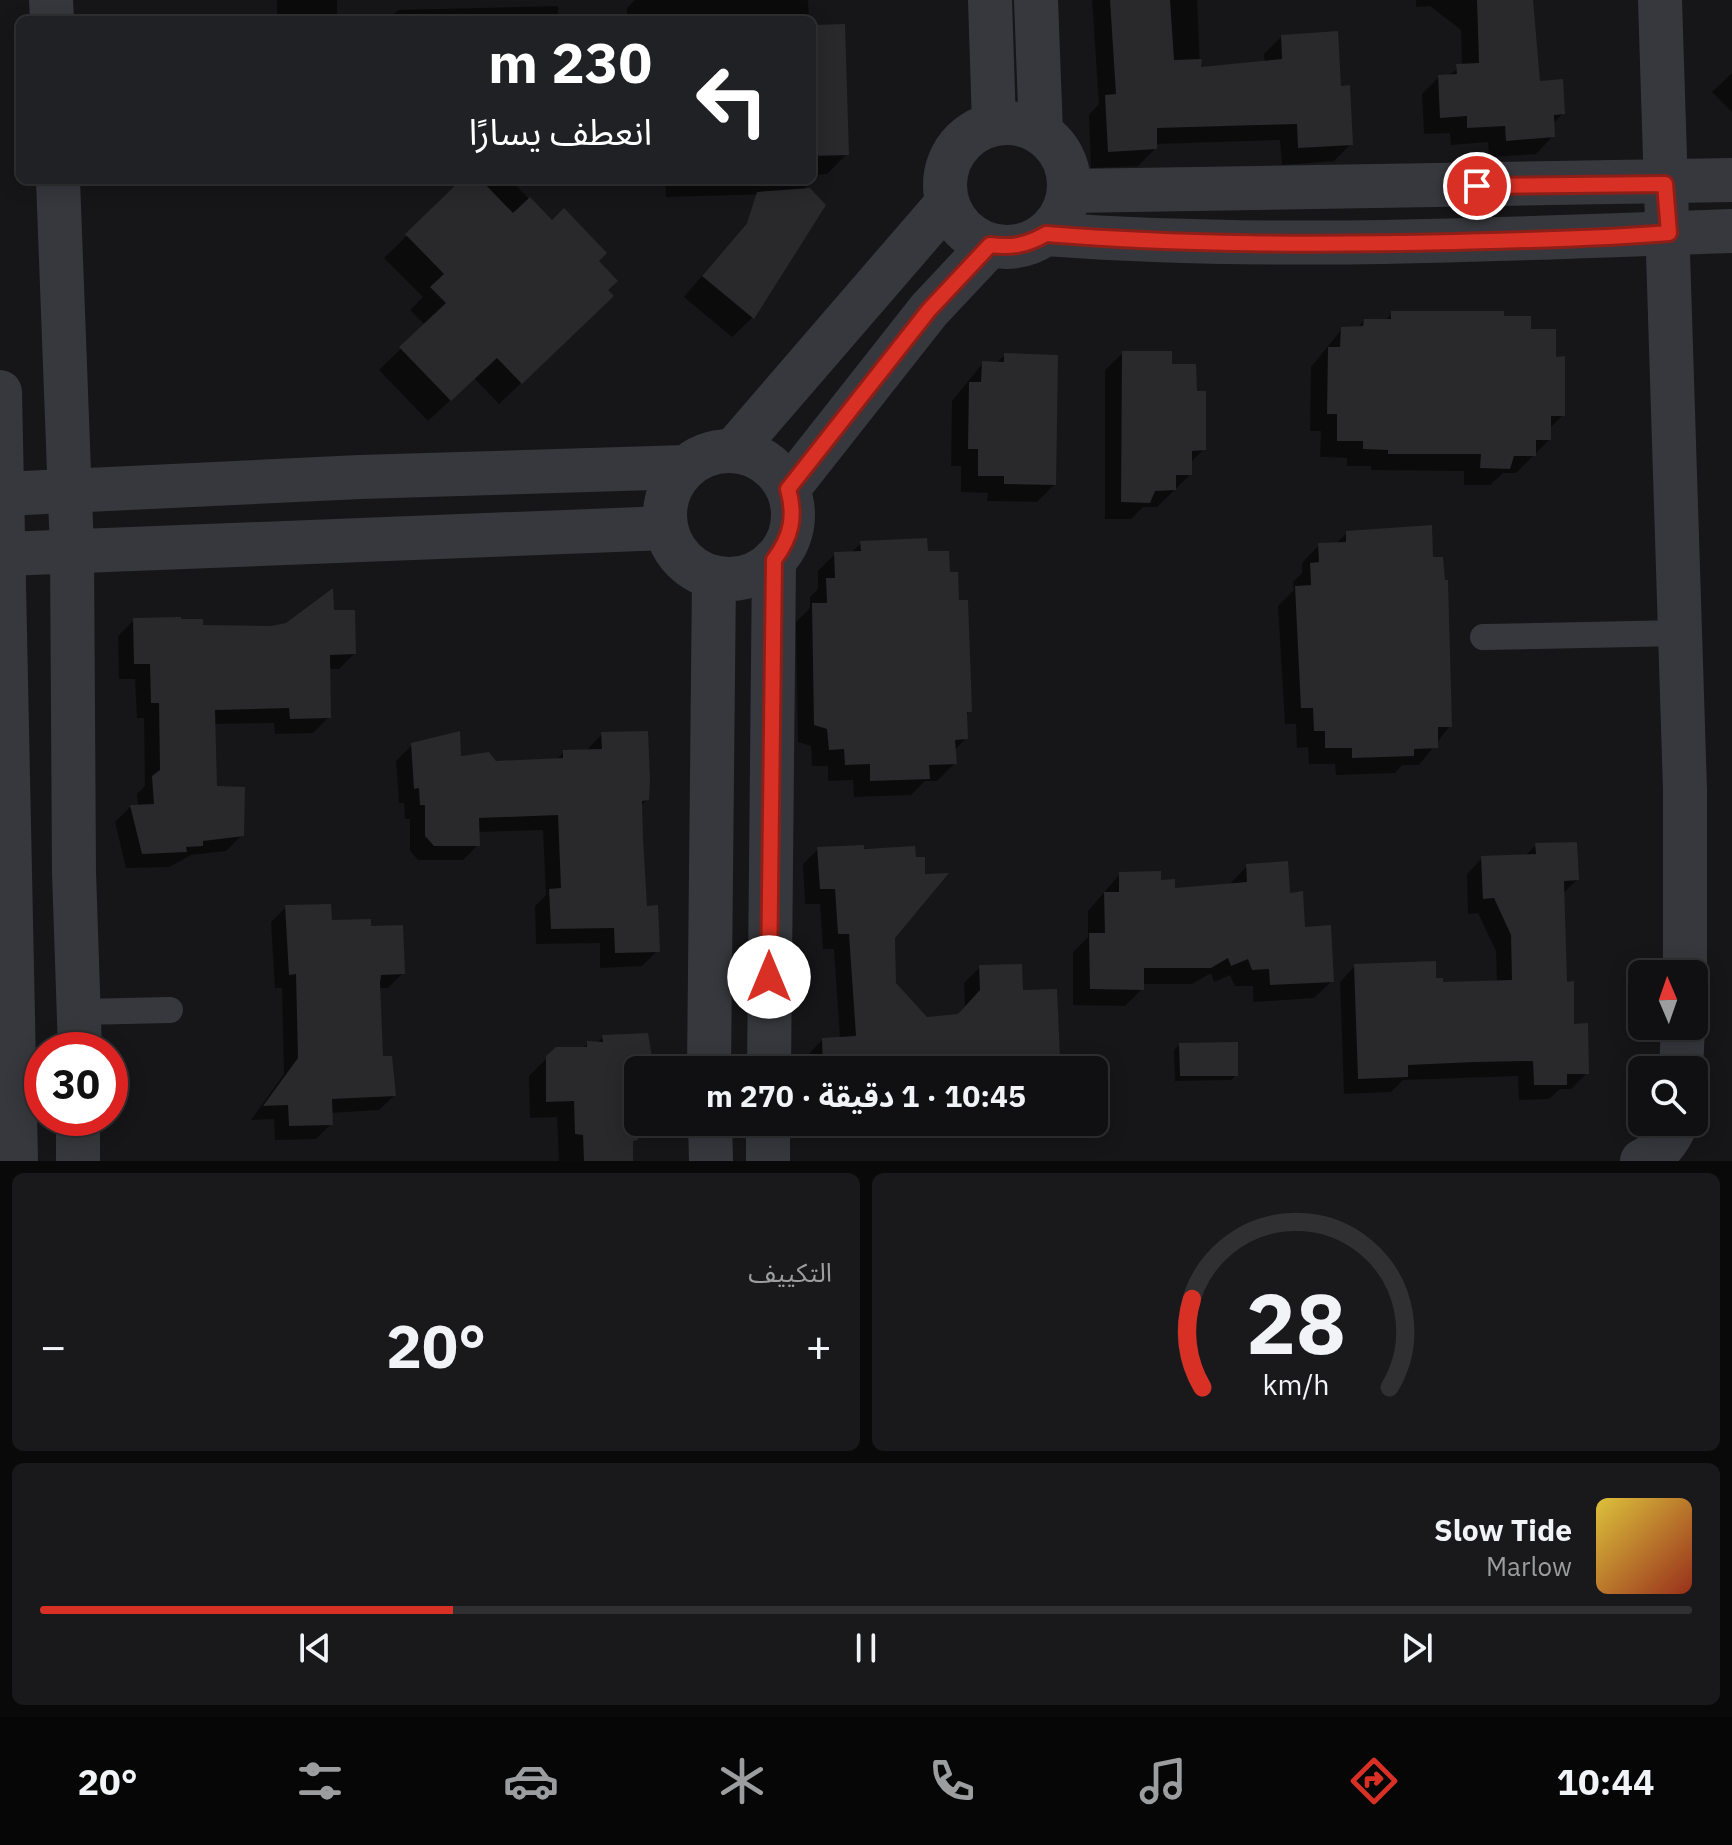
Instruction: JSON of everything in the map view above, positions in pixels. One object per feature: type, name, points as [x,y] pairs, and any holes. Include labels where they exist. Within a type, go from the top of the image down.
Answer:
[{"type":"street","points":[[990,0],[994,124]]},
{"type":"street","points":[[1036,0],[1041,133]]},
{"type":"street","points":[[1660,0],[1681,633],[1685,960]]},
{"type":"street","points":[[994,124],[1018,124],[1041,133],[1064,158],[1069,191],[1065,208],[1046,234],[1029,244],[1009,247],[990,245],[963,230],[947,203],[946,169],[953,153],[978,130],[994,124]]},
{"type":"street","points":[[1069,191],[1665,184],[1732,180]]},
{"type":"street","points":[[58,184],[72,551],[74,872],[80,1031]]},
{"type":"street","points":[[733,451],[947,203]]},
{"type":"street","points":[[1046,234],[1172,243],[1300,245],[1613,238],[1732,231]]},
{"type":"street","points":[[788,489],[929,310],[990,245]]},
{"type":"street","points":[[0,392],[16,1161]]},
{"type":"street","points":[[769,1056],[774,560],[792,526],[793,507],[788,489],[766,462],[733,451],[708,455],[686,467],[670,488],[666,502],[666,528],[678,554],[688,564],[714,577],[746,577],[774,560]]},
{"type":"street","points":[[3,494],[360,477],[686,467]]},
{"type":"street","points":[[5,554],[666,528]]},
{"type":"street","points":[[709,1056],[714,577]]},
{"type":"street","points":[[78,1136],[78,1161]]},
{"type":"street","points":[[710,1136],[711,1161]]},
{"type":"street","points":[[768,1136],[768,1161]]},
{"type":"street","points":[[1642,1161],[1657,1153],[1671,1136]]},
{"type":"lane","points":[[1483,637],[1681,633]]},
{"type":"lane","points":[[80,1031],[170,1010]]},
{"type":"building","points":[[1110,0],[1170,0],[1174,60],[1202,59],[1201,67],[1282,59],[1281,35],[1338,31],[1341,86],[1350,85],[1353,145],[1298,148],[1297,124],[1259,125],[1157,128],[1157,149],[1108,152],[1105,95],[1116,94]]},
{"type":"building","points":[[1477,0],[1533,0],[1540,81],[1563,79],[1565,114],[1554,115],[1555,137],[1506,141],[1505,126],[1467,128],[1467,116],[1440,118],[1438,75],[1457,74],[1456,64],[1479,63]]},
{"type":"building","points":[[845,24],[849,155],[816,156],[816,25]]},
{"type":"building","points":[[457,184],[485,184],[513,213],[530,197],[552,220],[564,208],[607,253],[599,261],[618,281],[608,290],[614,296],[522,384],[497,358],[451,401],[399,347],[446,303],[430,287],[444,274],[405,234]]},
{"type":"building","points":[[810,188],[826,205],[754,319],[702,276],[747,223],[757,192]]},
{"type":"building","points":[[1391,311],[1504,311],[1504,316],[1531,316],[1531,329],[1556,329],[1556,357],[1565,356],[1565,416],[1551,416],[1551,440],[1536,440],[1536,456],[1514,456],[1510,469],[1480,468],[1481,454],[1388,454],[1388,450],[1363,449],[1363,441],[1337,441],[1337,414],[1327,414],[1328,347],[1340,347],[1341,327],[1363,326],[1364,319],[1391,319]]},
{"type":"building","points":[[1122,351],[1172,351],[1172,364],[1196,364],[1197,391],[1206,391],[1206,450],[1192,451],[1192,475],[1176,475],[1176,490],[1155,491],[1150,503],[1121,502]]},
{"type":"building","points":[[1004,353],[1058,355],[1056,485],[1004,484],[1004,476],[978,476],[978,449],[968,449],[969,382],[981,382],[982,361],[1004,362]]},
{"type":"building","points":[[1432,525],[1433,557],[1443,557],[1445,580],[1448,580],[1452,727],[1438,727],[1438,748],[1414,749],[1414,756],[1352,758],[1352,748],[1325,748],[1325,731],[1314,731],[1313,708],[1301,708],[1295,586],[1311,585],[1310,563],[1319,562],[1318,543],[1346,542],[1346,531]]},
{"type":"building","points":[[927,538],[928,551],[949,551],[950,572],[958,572],[959,600],[968,600],[972,712],[967,712],[968,739],[955,740],[957,764],[929,765],[930,779],[870,781],[870,764],[845,765],[844,749],[829,750],[827,729],[814,725],[812,603],[827,603],[826,578],[835,578],[834,552],[861,551],[860,541]]},
{"type":"building","points":[[333,588],[334,610],[355,610],[356,654],[330,655],[331,718],[290,719],[289,708],[215,710],[217,786],[245,787],[244,836],[203,841],[203,846],[186,847],[187,852],[142,854],[130,805],[154,804],[152,776],[160,770],[159,703],[151,703],[150,664],[134,664],[133,618],[181,617],[203,619],[203,625],[271,626],[286,623]]},
{"type":"building","points":[[460,731],[461,756],[489,752],[496,761],[563,758],[563,750],[602,749],[601,732],[648,731],[650,779],[649,800],[642,801],[643,839],[647,906],[658,905],[660,952],[615,953],[614,928],[551,929],[549,889],[561,888],[558,815],[479,818],[480,846],[434,846],[425,836],[425,805],[420,805],[419,788],[414,789],[411,743]]},
{"type":"building","points":[[1577,842],[1579,880],[1564,881],[1567,982],[1574,981],[1574,1024],[1588,1023],[1589,1074],[1567,1074],[1567,1085],[1534,1085],[1533,1061],[1475,1062],[1408,1065],[1408,1077],[1358,1079],[1354,964],[1436,961],[1436,978],[1443,978],[1443,982],[1512,980],[1511,935],[1494,898],[1483,899],[1481,856],[1536,854],[1535,843]]},
{"type":"building","points":[[864,845],[864,849],[915,846],[916,857],[925,857],[925,874],[949,873],[895,938],[896,983],[927,1017],[958,1014],[980,990],[979,965],[1022,964],[1023,990],[1057,989],[1060,1056],[823,1056],[822,1038],[856,1036],[849,934],[838,934],[835,889],[820,889],[817,847]]},
{"type":"building","points":[[1288,861],[1290,893],[1303,891],[1305,927],[1331,925],[1334,982],[1270,985],[1269,969],[1252,970],[1248,959],[1231,966],[1228,958],[1211,968],[1144,968],[1144,990],[1090,989],[1089,933],[1105,933],[1104,892],[1119,892],[1119,872],[1161,871],[1161,880],[1175,879],[1175,888],[1247,882],[1246,864]]},
{"type":"building","points":[[331,904],[332,920],[371,919],[371,926],[403,925],[405,974],[381,975],[380,983],[383,1056],[392,1056],[396,1096],[332,1099],[333,1125],[289,1126],[288,1105],[263,1106],[298,1058],[296,974],[289,975],[285,905]]},
{"type":"building","points":[[648,1033],[652,1056],[624,1056],[624,1136],[638,1136],[638,1140],[633,1141],[633,1161],[584,1161],[583,1135],[575,1134],[574,1101],[546,1102],[546,1056],[556,1047],[587,1047],[587,1041],[603,1042],[602,1035]]},
{"type":"building","points":[[1238,1042],[1238,1076],[1180,1076],[1179,1043]]},
{"type":"route","points":[[769,977],[774,560],[785,545],[792,526],[793,507],[788,489],[826,445],[929,310],[990,245],[1009,247],[1029,244],[1046,234],[1172,243],[1300,245],[1613,238],[1669,233],[1665,184],[1477,186]]}]
